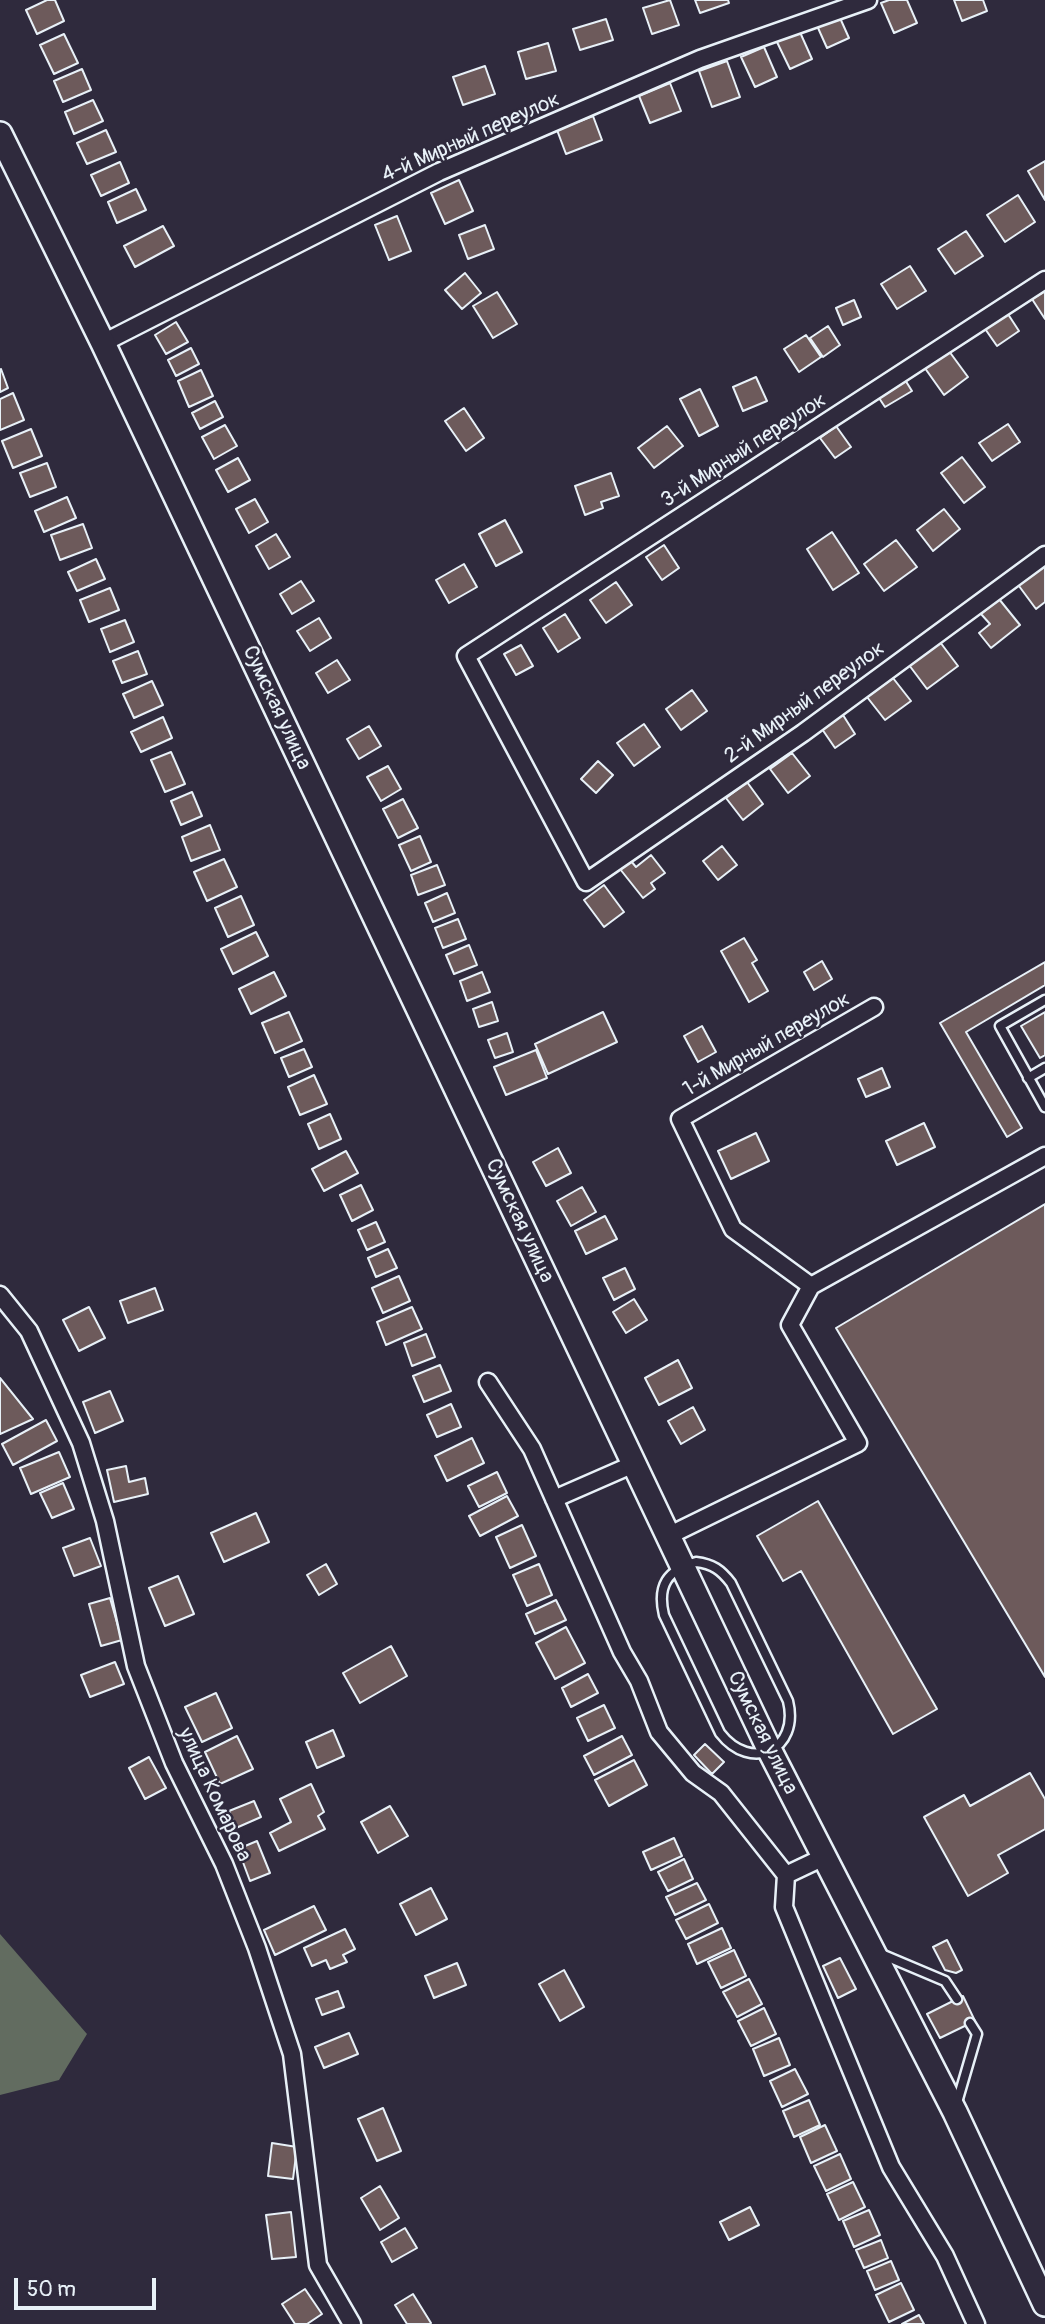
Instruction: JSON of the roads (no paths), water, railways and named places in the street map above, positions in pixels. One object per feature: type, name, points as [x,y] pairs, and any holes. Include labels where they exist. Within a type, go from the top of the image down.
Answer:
[{"type":"main road","name":"Сумская улица","points":[[0,134],[103,343],[770,1751],[955,2112],[1045,2304]]},
{"type":"street","name":"4-й Мирный переулок","points":[[103,343],[439,172],[700,60],[868,0]]},
{"type":"street","name":"3-й Мирный переулок","points":[[586,882],[466,656],[1045,280]]},
{"type":"street","name":"2-й Мирный переулок","points":[[586,882],[803,733],[1045,555]]},
{"type":"street","name":"1-й Мирный переулок","points":[[811,1286],[733,1229],[680,1119],[874,1007]]},
{"type":"street","points":[[668,1536],[858,1444],[790,1325],[811,1286],[1045,1156]]},
{"type":"street","name":"улица Комарова","points":[[0,1295],[29,1331],[81,1443],[105,1521],[136,1666],[174,1763],[223,1864],[257,1948],[292,2054],[318,2264],[352,2324]]},
{"type":"street","points":[[488,1382],[532,1449],[622,1652],[639,1681],[659,1732],[693,1773],[721,1793],[786,1875],[785,1907],[891,2168],[945,2256],[976,2324]]},
{"type":"street","points":[[554,1499],[634,1464]]},
{"type":"street","points":[[786,1875],[824,1857]]},
{"type":"lane","points":[[1045,1000],[1000,1026],[1045,1107]]},
{"type":"lane","points":[[1028,1078],[1045,1068]]},
{"type":"lane","points":[[696,1562],[710,1564],[723,1572],[731,1583],[788,1701],[791,1715],[789,1730],[782,1742],[770,1751],[756,1754],[742,1752],[729,1745],[720,1733],[664,1615],[661,1601],[663,1587],[670,1574],[682,1566],[696,1562]]},
{"type":"lane","points":[[872,1951],[945,1981],[957,1999]]},
{"type":"lane","points":[[955,2112],[977,2034],[970,2023]]}]
